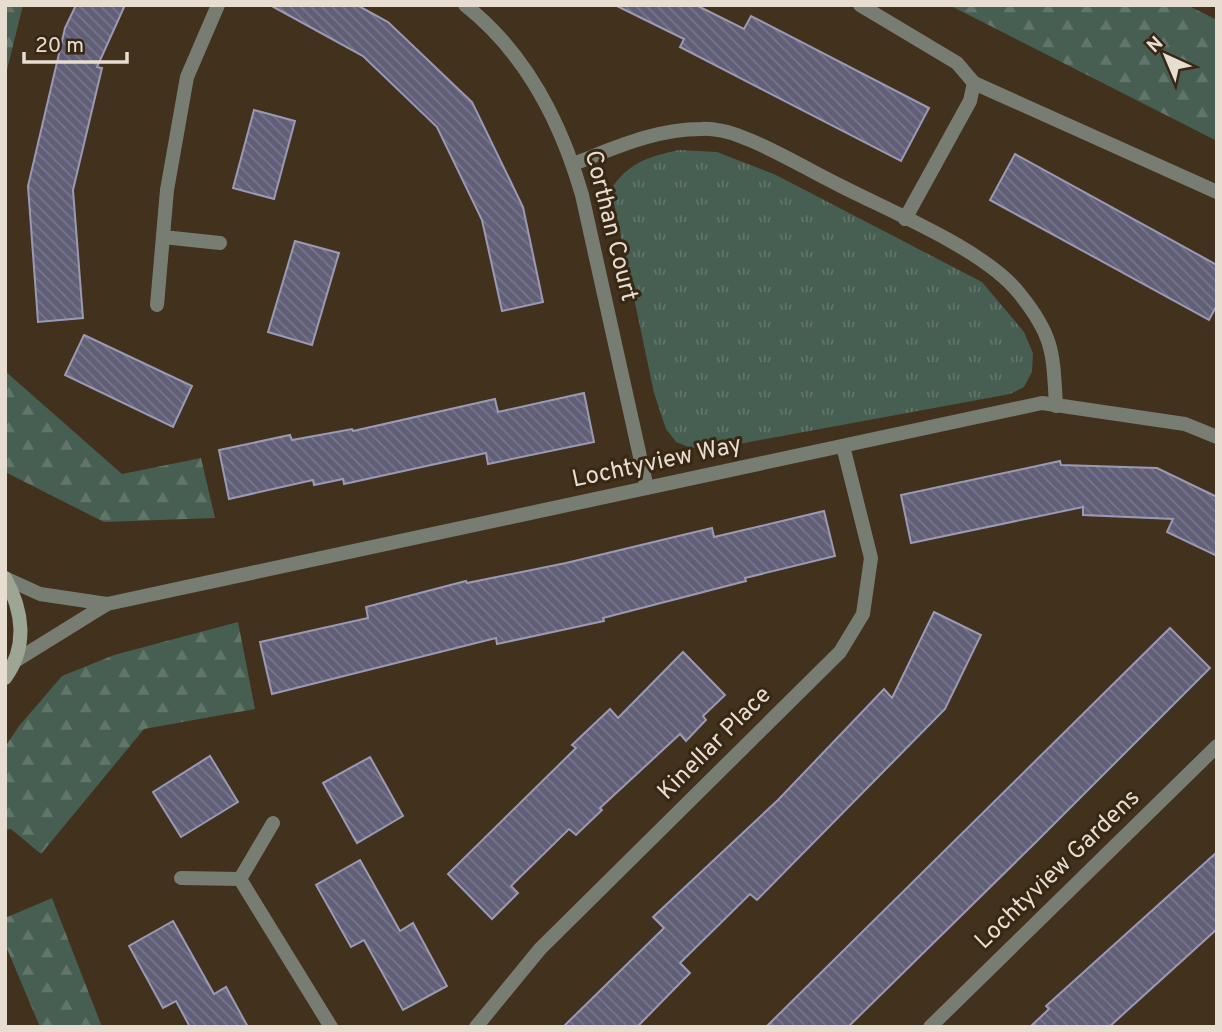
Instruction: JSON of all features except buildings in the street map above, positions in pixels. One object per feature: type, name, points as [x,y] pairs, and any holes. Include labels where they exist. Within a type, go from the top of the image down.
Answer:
[{"type":"main road","points":[[5,578],[16,597],[21,618],[21,640],[15,661],[5,678]]},
{"type":"street","points":[[157,305],[167,190],[187,77],[218,5]]},
{"type":"street","name":"Corthan Court","points":[[465,5],[485,21],[546,100],[573,164],[647,488]]},
{"type":"street","points":[[860,5],[957,63],[974,83],[1217,192]]},
{"type":"street","points":[[905,219],[970,101],[974,83]]},
{"type":"street","points":[[573,164],[662,132],[703,128],[741,136],[905,219],[997,271],[1018,291],[1038,318],[1052,346],[1056,406]]},
{"type":"street","points":[[163,237],[220,243]]},
{"type":"street","name":"Lochtyview Way","points":[[15,661],[107,604],[1042,403],[1185,424],[1215,433]]},
{"type":"street","name":"Kinellar Place","points":[[476,1027],[540,949],[839,652],[863,614],[871,558],[843,446]]},
{"type":"street","name":"Lochtyview Way","points":[[5,578],[40,594],[107,604]]},
{"type":"street","name":"Lochtyview Gardens","points":[[930,1027],[1217,746]]},
{"type":"street","points":[[240,879],[273,823]]},
{"type":"street","points":[[181,878],[240,879]]},
{"type":"street","points":[[240,879],[331,1027]]},
{"type":"green space","points":[[5,5],[23,5],[5,78]]},
{"type":"green space","points":[[949,5],[1187,5],[1217,20],[1217,141]]},
{"type":"green space","points":[[679,150],[717,152],[776,175],[982,282],[1024,332],[1033,353],[1032,372],[1024,387],[1010,394],[728,446],[691,448],[676,442],[666,429],[654,393],[611,189],[625,172],[640,162]]},
{"type":"green space","points":[[5,371],[122,474],[201,458],[215,518],[104,522],[5,472]]},
{"type":"green space","points":[[238,622],[255,709],[144,729],[41,854],[11,829],[5,830],[5,747],[19,726],[62,676],[114,655]]},
{"type":"green space","points":[[52,898],[102,1027],[40,1027],[5,944],[5,918]]}]
